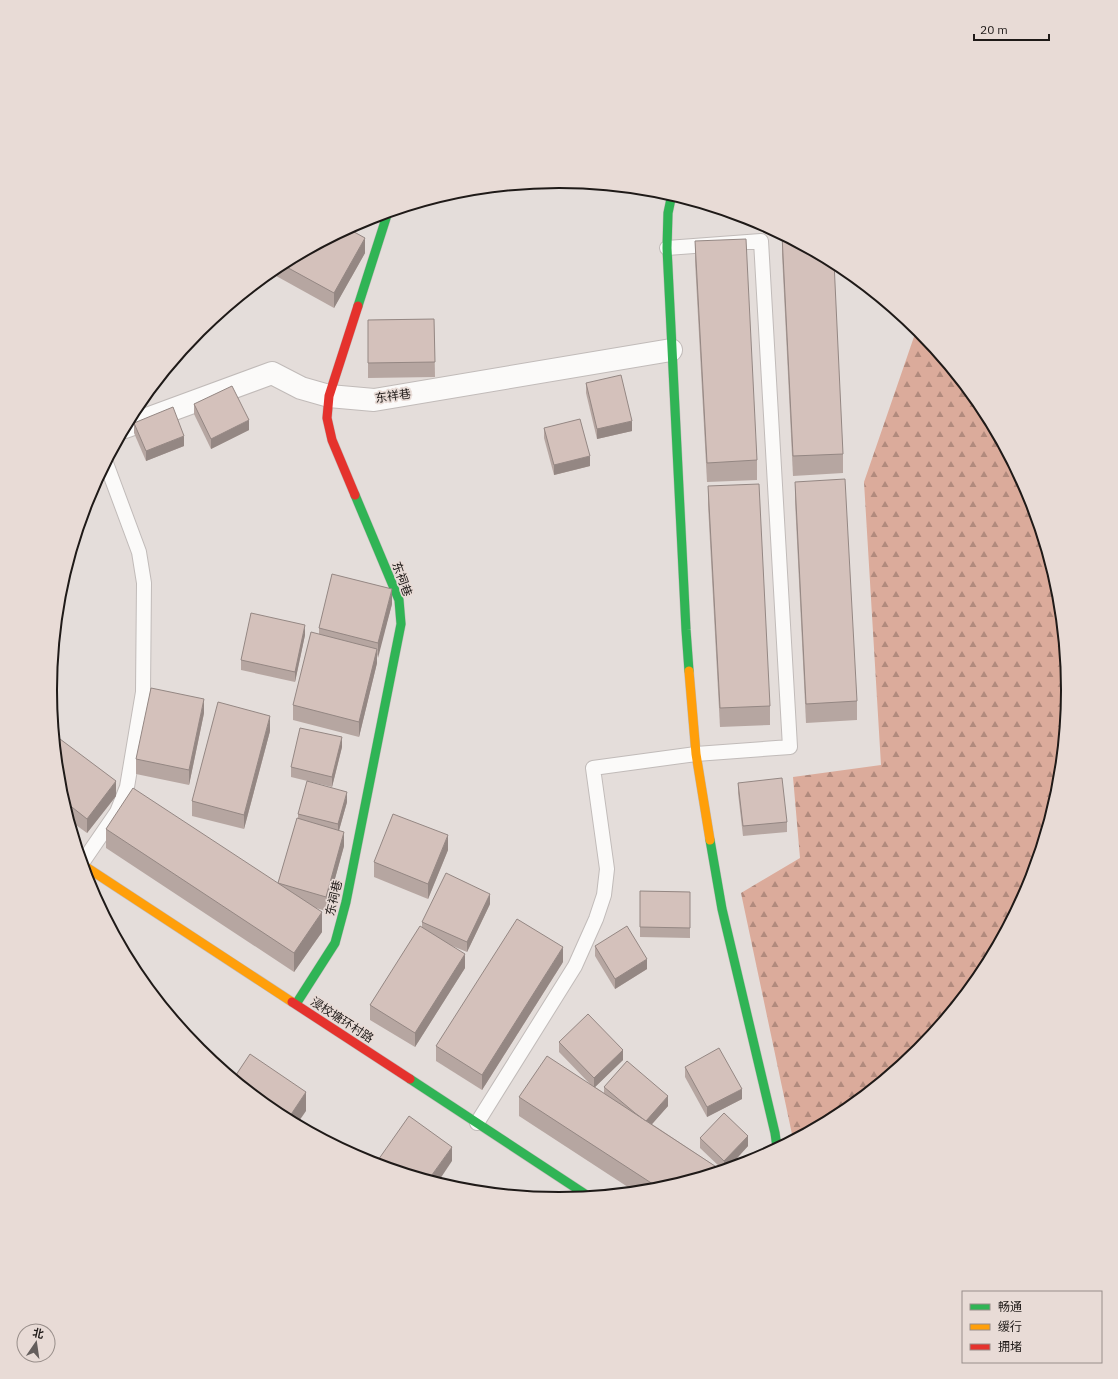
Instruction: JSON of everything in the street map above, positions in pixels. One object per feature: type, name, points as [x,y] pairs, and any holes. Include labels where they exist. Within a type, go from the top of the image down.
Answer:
[{"type":"street","points":[[671,200],[668,213],[666,248],[686,630],[696,754],[722,909],[776,1142]]},
{"type":"street","name":"东祠巷","points":[[296,1004],[335,943],[348,894],[401,624],[399,600],[332,440],[327,418],[329,396],[386,219]]},
{"type":"street","name":"东祥巷","points":[[133,424],[272,373],[301,388],[329,396],[374,400],[672,350]]},
{"type":"street","name":"浸校塘环村路","points":[[90,869],[580,1191]]},
{"type":"lane","points":[[477,1123],[575,966],[598,913],[604,895],[607,869],[593,768],[696,754],[790,747],[761,240],[666,248]]},
{"type":"lane","points":[[87,858],[117,812],[127,787],[143,692],[144,583],[140,552],[108,469]]},
{"type":"green space","points":[[914,335],[957,384],[994,438],[1023,497],[1034,528],[1044,560],[1057,624],[1061,690],[1057,755],[1044,819],[1023,882],[994,941],[976,968],[957,995],[936,1020],[890,1067],[865,1088],[838,1107],[792,1134],[741,893],[800,858],[793,777],[881,765],[864,482]]},
{"type":"building","points":[[354,232],[365,238],[334,293],[287,268],[337,239]]},
{"type":"building","points":[[746,239],[757,460],[707,463],[695,241]]},
{"type":"building","points":[[782,240],[834,270],[843,454],[793,456]]},
{"type":"building","points":[[434,319],[435,362],[368,363],[368,320]]},
{"type":"building","points":[[621,375],[632,421],[597,429],[586,383]]},
{"type":"building","points":[[232,386],[249,420],[211,439],[194,404]]},
{"type":"building","points":[[173,407],[184,436],[146,451],[134,423]]},
{"type":"building","points":[[580,419],[590,456],[554,465],[544,428]]},
{"type":"building","points":[[845,479],[857,701],[806,704],[795,482]]},
{"type":"building","points":[[759,484],[770,706],[720,708],[708,486]]},
{"type":"building","points":[[332,574],[392,589],[378,643],[319,628]]},
{"type":"building","points":[[251,613],[305,625],[295,672],[241,660]]},
{"type":"building","points":[[311,632],[377,649],[359,722],[293,705]]},
{"type":"building","points":[[151,688],[204,699],[189,770],[136,759]]},
{"type":"building","points":[[218,702],[270,716],[244,815],[192,801]]},
{"type":"building","points":[[300,728],[342,737],[332,777],[291,767]]},
{"type":"building","points":[[60,739],[116,781],[87,819],[71,807],[61,755]]},
{"type":"building","points":[[782,778],[787,822],[743,826],[738,783]]},
{"type":"building","points":[[307,781],[347,792],[338,824],[298,814]]},
{"type":"building","points":[[133,788],[322,912],[294,953],[106,829]]},
{"type":"building","points":[[393,814],[448,835],[428,884],[374,862]]},
{"type":"building","points":[[297,818],[344,832],[326,897],[278,883]]},
{"type":"building","points":[[446,873],[490,894],[467,942],[422,922]]},
{"type":"building","points":[[640,891],[690,892],[690,928],[640,927]]},
{"type":"building","points":[[517,919],[563,947],[482,1075],[436,1046]]},
{"type":"building","points":[[420,926],[465,954],[415,1033],[370,1005]]},
{"type":"building","points":[[627,926],[647,959],[615,979],[595,946]]},
{"type":"building","points":[[588,1014],[623,1050],[594,1078],[559,1042]]},
{"type":"building","points":[[719,1048],[742,1089],[707,1107],[685,1067]]},
{"type":"building","points":[[250,1054],[306,1092],[291,1114],[253,1088],[237,1074]]},
{"type":"building","points":[[547,1056],[715,1166],[651,1183],[519,1097]]},
{"type":"building","points":[[627,1061],[668,1096],[646,1121],[604,1087]]},
{"type":"building","points":[[724,1113],[748,1136],[724,1161],[700,1138]]},
{"type":"building","points":[[409,1116],[452,1147],[432,1175],[380,1158]]},
{"type":"traffic: fast","points":[[671,200],[668,213],[667,248],[689,671]]},
{"type":"traffic: fast","points":[[358,306],[386,219]]},
{"type":"traffic: fast","points":[[296,1004],[335,943],[346,902],[401,624],[399,600],[355,495]]},
{"type":"traffic: fast","points":[[710,840],[722,909],[776,1142]]},
{"type":"traffic: fast","points":[[410,1079],[580,1191]]},
{"type":"traffic: slow","points":[[689,671],[696,754],[710,840]]},
{"type":"traffic: slow","points":[[91,870],[292,1002]]},
{"type":"traffic: jam","points":[[355,495],[332,440],[327,418],[329,396],[358,306]]},
{"type":"traffic: jam","points":[[292,1002],[410,1079]]}]
